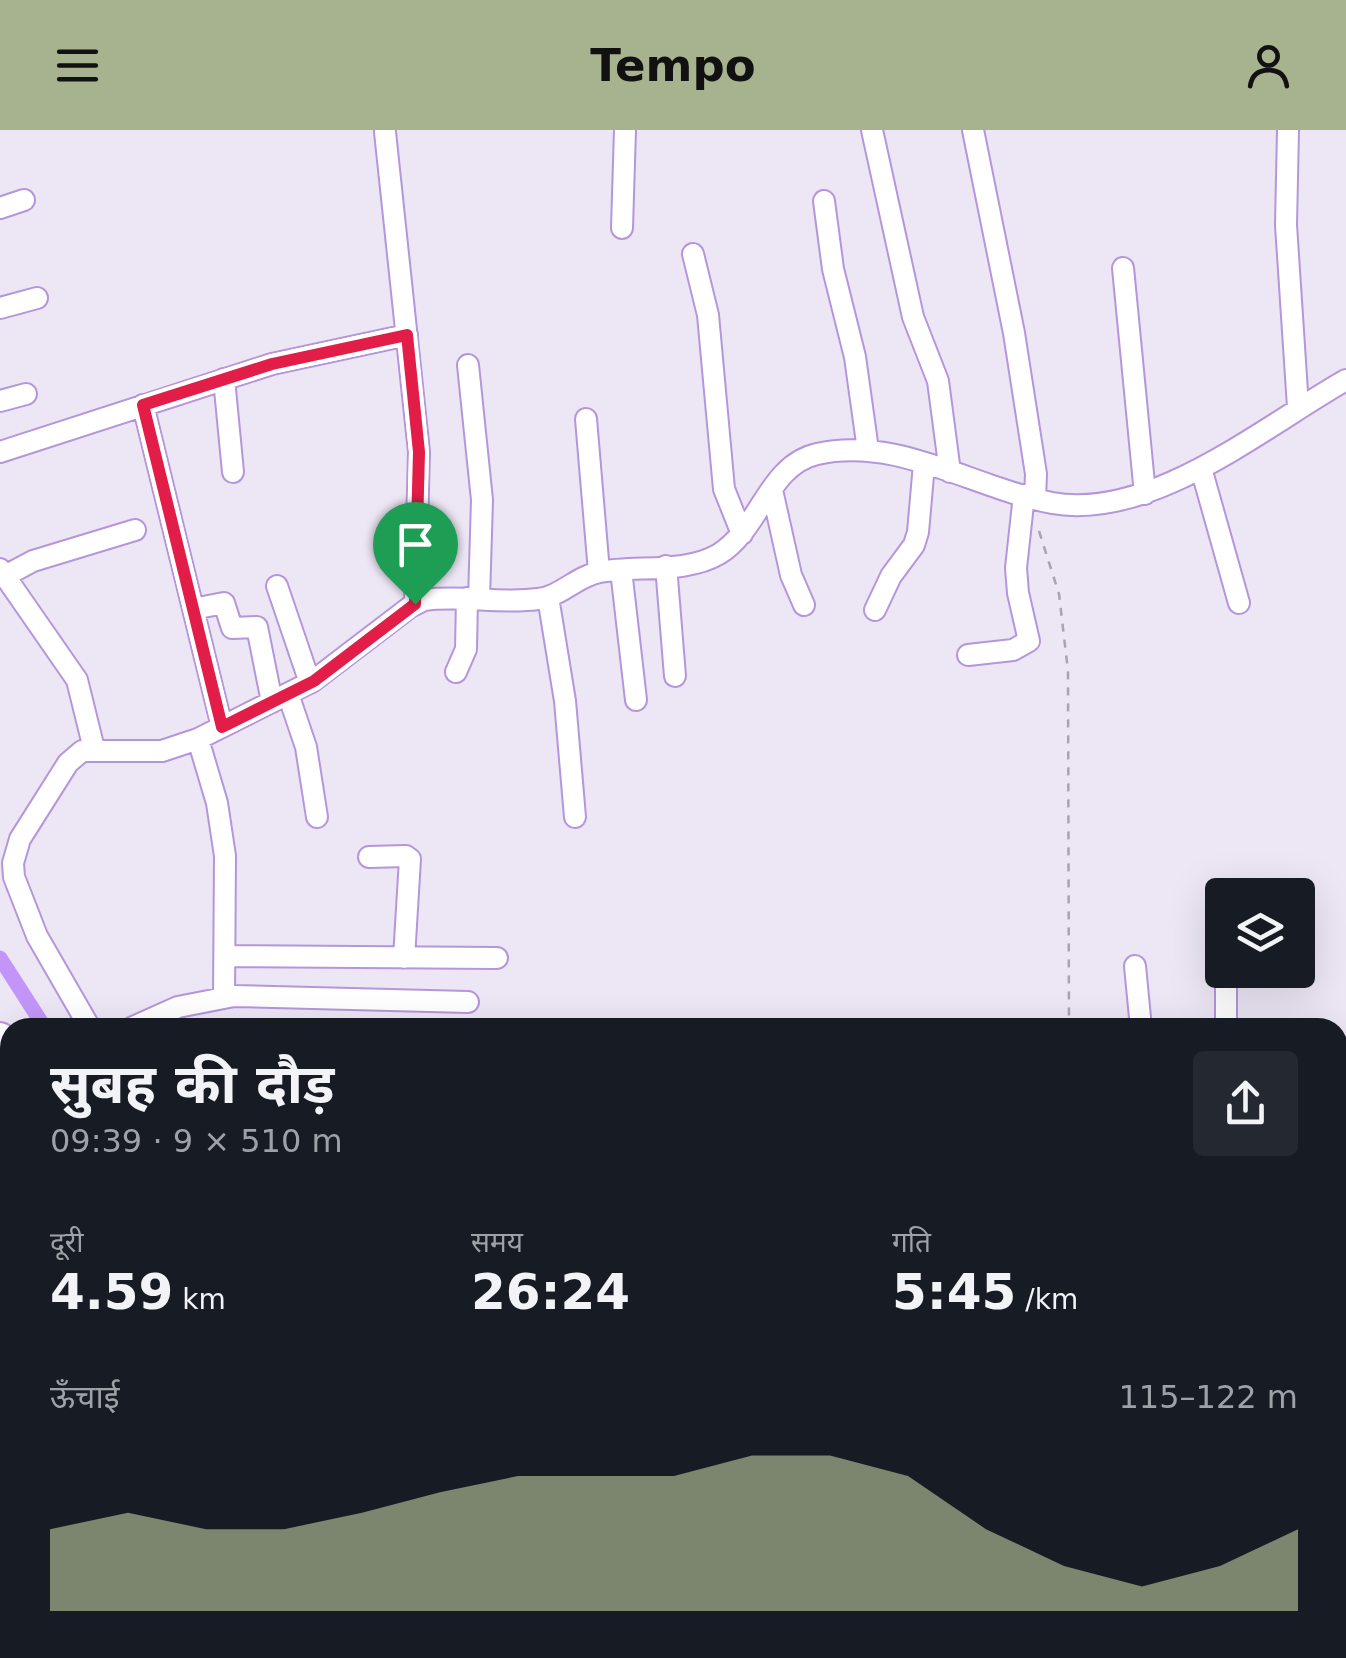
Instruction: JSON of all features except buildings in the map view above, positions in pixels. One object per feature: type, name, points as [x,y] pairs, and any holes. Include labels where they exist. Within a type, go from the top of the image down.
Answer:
[{"type":"street","points":[[622,228],[625,130]]},
{"type":"street","points":[[872,130],[912,317],[938,382],[950,472]]},
{"type":"street","points":[[968,655],[1013,650],[1029,641],[1016,568],[1036,474],[1014,333],[973,130]]},
{"type":"street","points":[[1288,130],[1286,225],[1298,407]]},
{"type":"street","points":[[385,132],[419,452],[415,604]]},
{"type":"street","points":[[0,208],[24,200]]},
{"type":"street","points":[[824,201],[834,270],[855,357],[868,450]]},
{"type":"street","points":[[693,254],[708,314],[724,489],[742,534]]},
{"type":"street","points":[[1122,268],[1145,494]]},
{"type":"street","points":[[0,308],[37,298]]},
{"type":"street","points":[[0,452],[272,364],[407,335]]},
{"type":"street","points":[[456,672],[466,650],[482,500],[468,365]]},
{"type":"street","points":[[224,379],[233,472]]},
{"type":"street","points":[[84,1018],[37,936],[14,877],[13,863],[20,839],[68,762],[82,751],[162,751],[198,739],[310,683],[415,604],[438,598],[548,597],[600,572],[666,566],[716,556],[742,534],[794,463],[812,455],[868,450],[1056,504],[1093,503],[1145,494],[1201,468],[1346,380]]},
{"type":"street","points":[[0,400],[26,394]]},
{"type":"street","points":[[143,405],[222,727]]},
{"type":"street","points":[[586,419],[600,572]]},
{"type":"street","points":[[875,610],[891,576],[914,545],[924,464]]},
{"type":"street","points":[[1201,468],[1239,603]]},
{"type":"street","points":[[772,490],[790,576],[804,605]]},
{"type":"street","points":[[94,749],[77,680],[3,573],[135,530]]},
{"type":"street","points":[[666,566],[676,676]]},
{"type":"street","points":[[621,570],[636,700]]},
{"type":"street","points":[[277,586],[310,683]]},
{"type":"street","points":[[548,597],[564,701],[575,817]]},
{"type":"street","points":[[193,609],[222,602],[226,604],[232,628],[256,626],[280,698],[306,747],[318,818]]},
{"type":"street","points":[[198,739],[217,803],[225,856],[224,997]]},
{"type":"street","points":[[369,857],[410,859],[404,958]]},
{"type":"street","points":[[227,956],[497,958]]},
{"type":"street","points":[[1135,966],[1140,1018]]},
{"type":"street","points":[[1226,988],[1226,1018]]},
{"type":"street","points":[[152,1018],[178,1006],[224,997],[468,1002]]},
{"type":"path","points":[[1040,533],[1059,594],[1068,671],[1069,1018]]},
{"type":"waterway","points":[[0,958],[39,1018]]},
{"type":"route","points":[[407,335],[419,452],[415,604],[314,681],[222,727],[143,405],[272,364],[407,335]]}]
